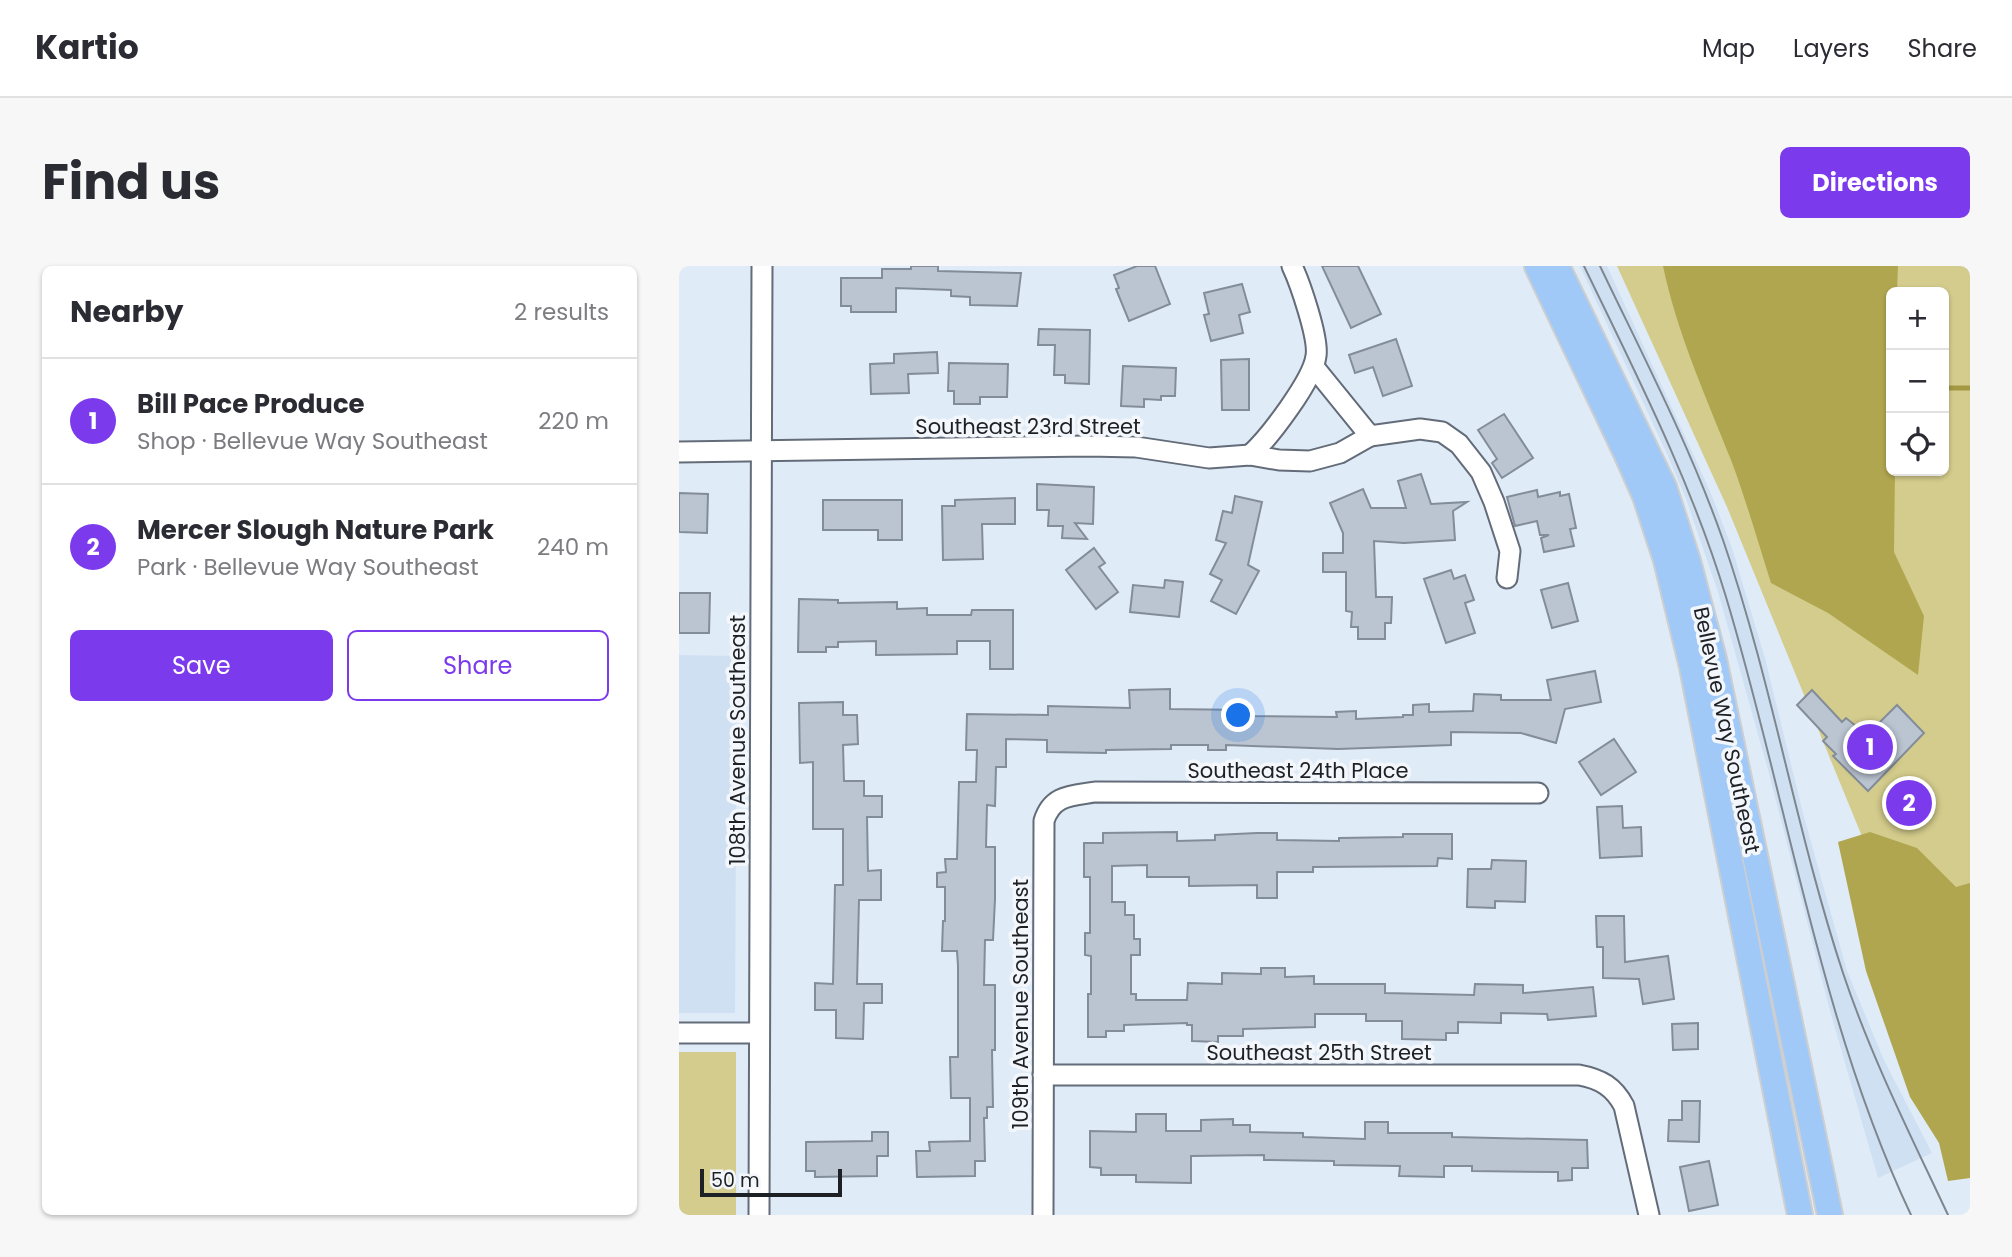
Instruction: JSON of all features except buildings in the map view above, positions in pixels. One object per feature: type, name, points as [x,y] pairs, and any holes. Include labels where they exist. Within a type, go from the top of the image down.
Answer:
[{"type":"main road","name":"Bellevue Way Southeast","points":[[1537,266],[1645,496],[1665,560],[1692,667],[1800,1215]]},
{"type":"main road","name":"Bellevue Way Southeast","points":[[1557,266],[1664,488],[1688,561],[1714,659],[1830,1215]]},
{"type":"main road","points":[[1789,1150],[1800,1173],[1830,1215]]},
{"type":"street","name":"108th Avenue Southeast","points":[[759,1215],[762,266]]},
{"type":"street","points":[[1251,455],[1268,439],[1314,367],[1317,352],[1314,334],[1292,266]]},
{"type":"street","points":[[1314,367],[1370,436]]},
{"type":"street","name":"Southeast 23rd Street","points":[[679,453],[1088,446],[1136,447],[1209,458],[1251,455],[1279,460],[1310,461],[1340,453],[1370,436],[1420,429],[1442,432],[1459,444],[1481,472],[1495,502],[1510,551],[1507,578]]},
{"type":"street","name":"Southeast 24th Place","points":[[1059,799],[1095,792],[1538,793]]},
{"type":"street","name":"109th Avenue Southeast","points":[[1043,1215],[1044,821],[1051,806],[1059,799]]},
{"type":"street","points":[[679,1033],[759,1033]]},
{"type":"street","name":"Southeast 25th Street","points":[[1042,1075],[1579,1075],[1596,1078],[1618,1094],[1624,1106],[1649,1215]]},
{"type":"shaded area","points":[[1580,266],[1607,266],[1710,491],[1732,548],[1765,658],[1803,813],[1847,971],[1884,1060],[1932,1153],[1878,1178],[1829,1007],[1768,770],[1718,592],[1686,499],[1667,454]]},
{"type":"shaded area","points":[[1617,266],[1970,266],[1970,1100],[1727,507]]},
{"type":"shaded area","points":[[1663,266],[1898,266],[1897,287],[1886,287],[1886,476],[1895,476],[1894,552],[1924,616],[1918,675],[1828,613],[1771,583],[1736,475],[1684,340]]},
{"type":"shaded area","points":[[679,655],[737,656],[735,1013],[679,1013]]},
{"type":"shaded area","points":[[1870,832],[1917,848],[1956,887],[1970,883],[1970,1178],[1948,1181],[1939,1143],[1910,1097],[1866,971],[1838,842]]},
{"type":"shaded area","points":[[679,1052],[736,1052],[736,1215],[679,1215]]},
{"type":"waterway","points":[[1949,388],[1970,388]]},
{"type":"tram line","points":[[1584,266],[1661,428],[1712,554],[1748,674],[1828,988],[1879,1141],[1911,1215]]},
{"type":"tram line","points":[[1600,266],[1681,436],[1723,540],[1756,648],[1811,865],[1843,973],[1879,1066],[1948,1215]]},
{"type":"place","name":"Bill Pace Produce","points":[[1870,747]]},
{"type":"place","name":"Mercer Slough Nature Park","points":[[1909,803]]}]
